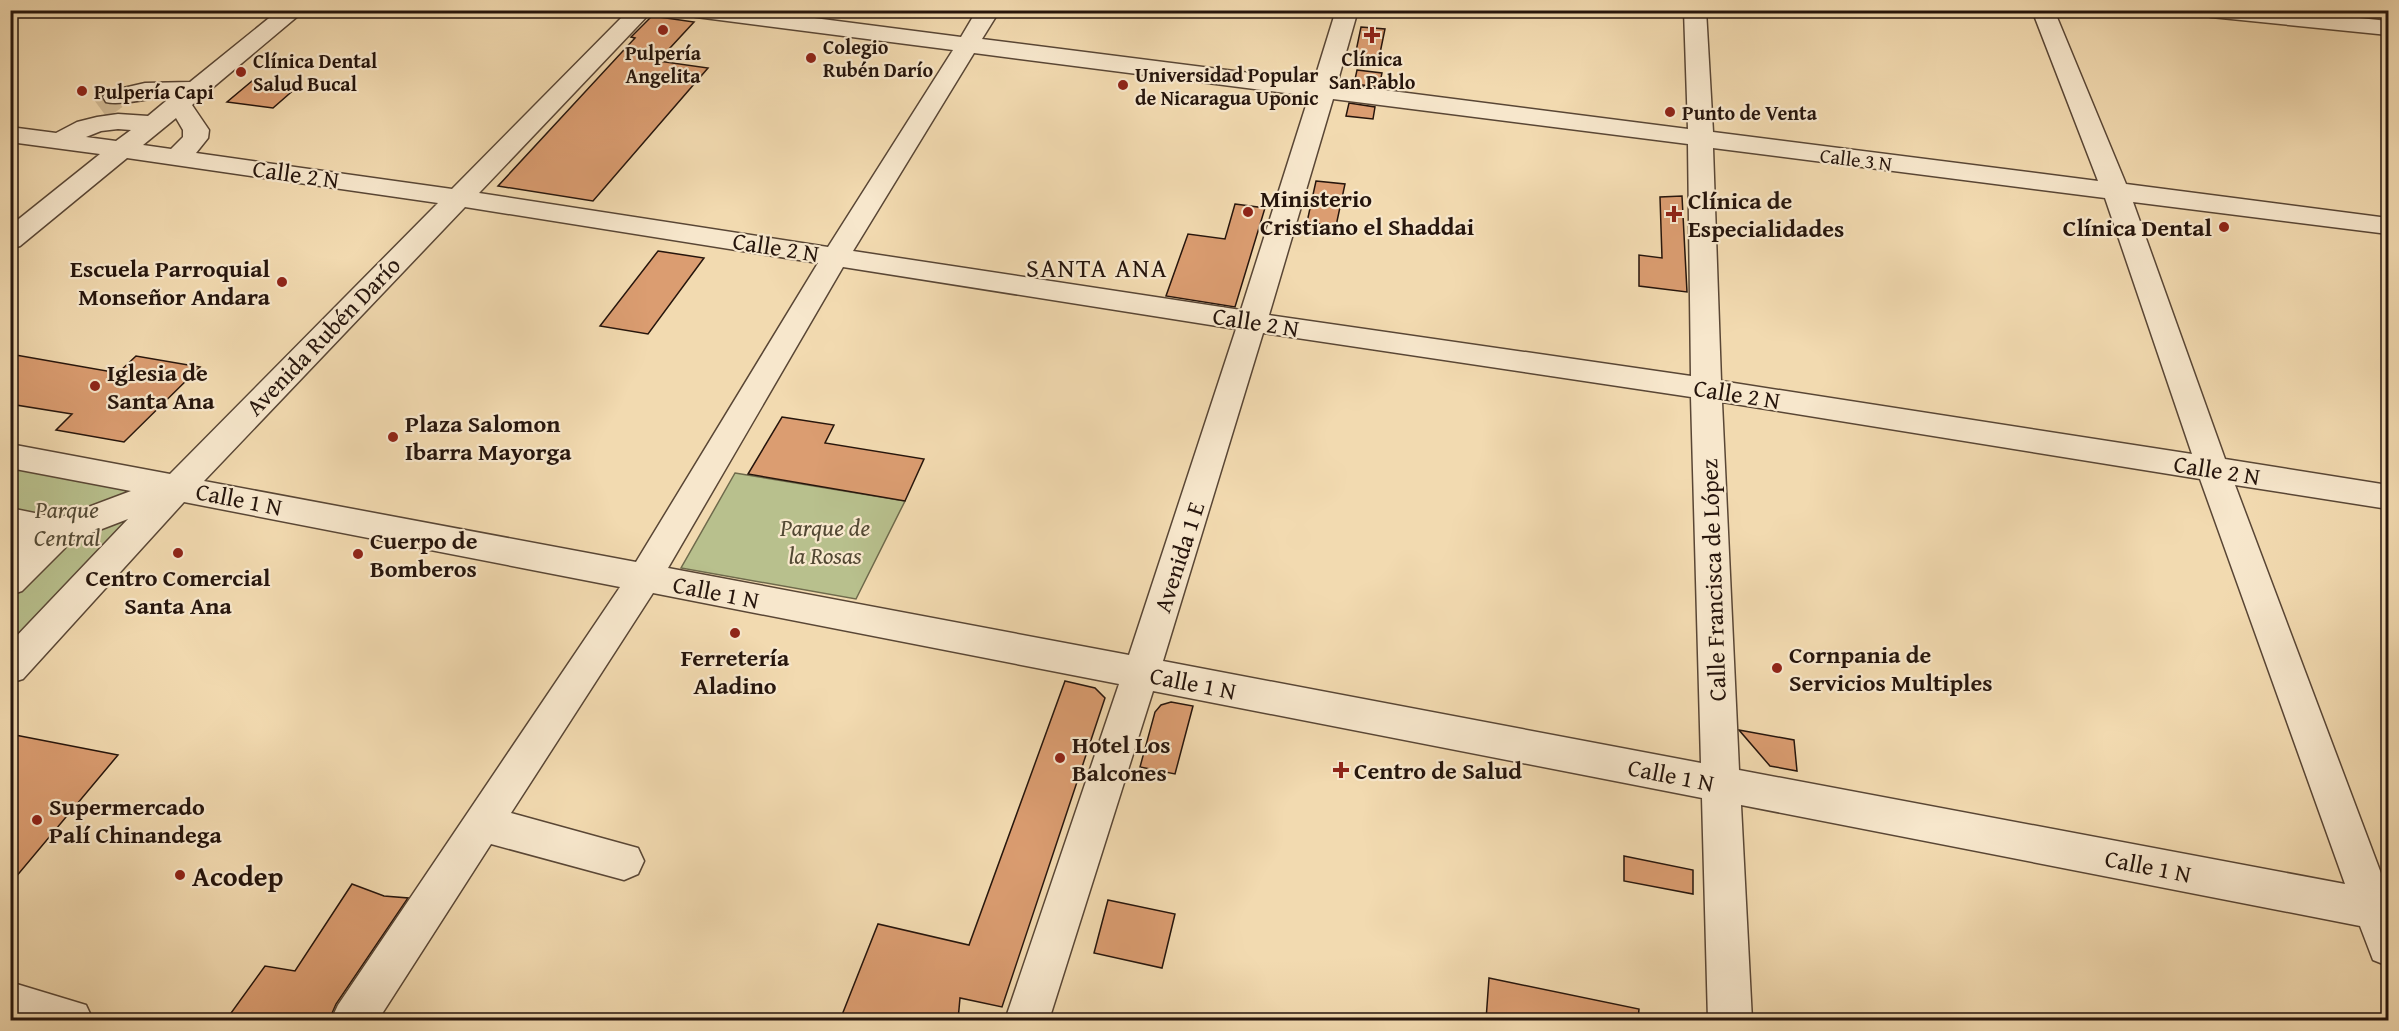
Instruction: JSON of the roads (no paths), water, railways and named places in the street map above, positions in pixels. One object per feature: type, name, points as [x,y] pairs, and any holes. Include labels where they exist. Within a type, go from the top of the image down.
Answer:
[{"type":"street","points":[[10,240],[294,10]]},
{"type":"street","name":"Avenida Rubén Darío","points":[[10,668],[178,487],[642,10]]},
{"type":"street","name":"Calle 3 N","points":[[696,10],[1323,92],[2388,226]]},
{"type":"street","points":[[353,1020],[644,579],[836,256],[989,10]]},
{"type":"street","name":"Avenida 1 E","points":[[1027,1020],[1142,673],[1253,322],[1347,10]]},
{"type":"street","name":"Calle Francisca de López","points":[[1695,10],[1702,140],[1706,389],[1730,1020]]},
{"type":"street","points":[[2043,10],[2116,192],[2213,470],[2384,923]]},
{"type":"street","points":[[2211,10],[2385,32]]},
{"type":"street","points":[[62,140],[129,93],[161,88],[188,97]]},
{"type":"street","points":[[178,157],[195,138],[196,130],[188,97]]},
{"type":"street","points":[[105,109],[155,124]]},
{"type":"street","name":"Calle 2 N","points":[[10,134],[457,198],[1253,322],[1706,389],[2388,497]]},
{"type":"street","name":"Calle 1 N","points":[[10,456],[1721,785],[2384,923]]},
{"type":"street","points":[[10,550],[178,487]]},
{"type":"street","points":[[10,521],[60,531]]},
{"type":"street","points":[[10,581],[60,531]]},
{"type":"street","points":[[482,825],[624,861]]},
{"type":"street","points":[[10,1003],[71,1020]]},
{"type":"tunnel","points":[[100,108],[115,97]]},
{"type":"place","name":"Pulpería Angelita","points":[[663,30]]},
{"type":"place","name":"Clínica San Pablo","points":[[1372,35]]},
{"type":"place","name":"Colegio Rubén Darío","points":[[811,58]]},
{"type":"place","name":"Clínica Dental Salud Bucal","points":[[241,72]]},
{"type":"place","name":"Universidad Popular de Nicaragua Uponic","points":[[1123,85]]},
{"type":"place","name":"Pulpería Capi","points":[[82,91]]},
{"type":"place","name":"Punto de Venta","points":[[1670,112]]},
{"type":"place","name":"Ministerio Cristiano el Shaddai","points":[[1248,212]]},
{"type":"place","name":"Clínica de Especialidades","points":[[1674,214]]},
{"type":"place","name":"Clínica Dental","points":[[2224,227]]},
{"type":"place","name":"Escuela Parroquial Monseñor Andara","points":[[282,282]]},
{"type":"place","name":"Iglesia de Santa Ana","points":[[95,386]]},
{"type":"place","name":"Plaza Salomon Ibarra Mayorga","points":[[393,437]]},
{"type":"place","name":"Centro Comercial Santa Ana","points":[[178,553]]},
{"type":"place","name":"Cuerpo de Bomberos","points":[[358,554]]},
{"type":"place","name":"Ferretería Aladino","points":[[735,633]]},
{"type":"place","name":"Cornpania de Servicios Multiples","points":[[1777,668]]},
{"type":"place","name":"Hotel Los Balcones","points":[[1060,758]]},
{"type":"place","name":"Centro de Salud","points":[[1341,770]]},
{"type":"place","name":"Supermercado Palí Chinandega","points":[[37,820]]},
{"type":"place","name":"Acodep","points":[[180,875]]},
{"type":"district","name":"SANTA ANA","points":[[1097,267]]},
{"type":"park label","name":"Parque Central","points":[[67,523]]},
{"type":"park label","name":"Parque de la Rosas","points":[[825,541]]}]
